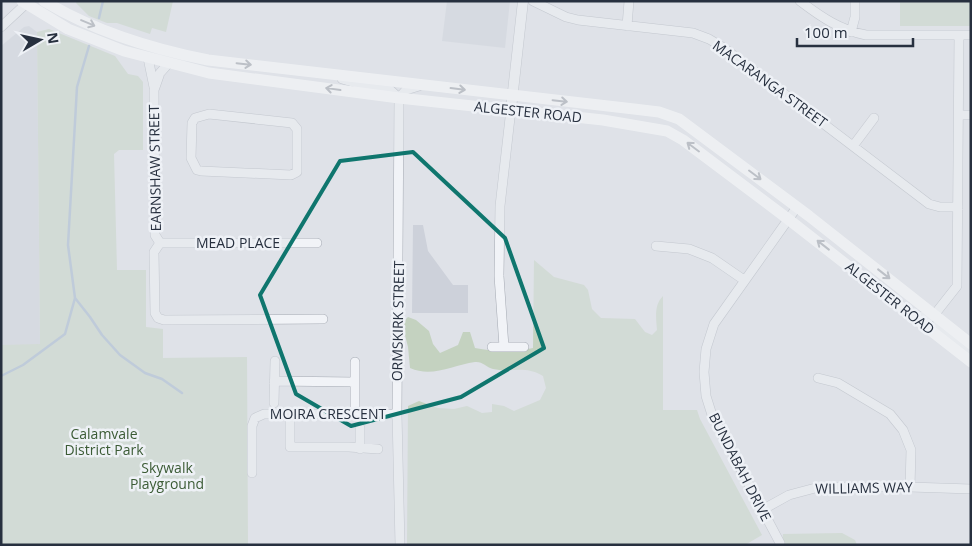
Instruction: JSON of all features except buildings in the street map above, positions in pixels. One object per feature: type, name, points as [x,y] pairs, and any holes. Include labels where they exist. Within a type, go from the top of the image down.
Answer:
[{"type":"main road","name":"ALGESTER ROAD","points":[[44,1],[85,22],[154,48],[208,60],[659,112],[679,119],[797,207],[971,344]]},
{"type":"main road","name":"ALGESTER ROAD","points":[[26,2],[68,28],[124,51],[168,64],[209,73],[399,98],[603,120],[667,131],[683,140],[788,219],[971,362]]},
{"type":"street","points":[[504,347],[499,276],[500,206],[523,1]]},
{"type":"street","name":"MACARANGA STREET","points":[[533,1],[566,17],[578,20],[693,33],[709,38],[929,204],[940,207],[958,207]]},
{"type":"street","points":[[627,26],[629,1]]},
{"type":"street","points":[[800,1],[821,17],[851,32],[866,35],[971,35]]},
{"type":"street","points":[[851,32],[855,17],[855,1]]},
{"type":"street","points":[[1,27],[26,2]]},
{"type":"street","points":[[909,313],[928,318],[935,314],[957,286],[959,35]]},
{"type":"street","points":[[148,58],[154,90]]},
{"type":"street","name":"EARNSHAW STREET","points":[[168,64],[160,73],[154,90],[155,235],[160,243],[154,252],[154,308],[158,318],[164,320],[323,320]]},
{"type":"street","points":[[315,72],[356,84],[387,87],[399,98],[406,90],[423,85]]},
{"type":"street","name":"ORMSKIRK STREET","points":[[399,98],[397,414],[400,545]]},
{"type":"street","points":[[209,114],[292,123],[297,128],[298,166],[297,172],[291,175],[201,171],[196,170],[190,158],[192,123],[201,116],[209,114]]},
{"type":"street","points":[[958,115],[971,115]]},
{"type":"street","points":[[853,146],[874,118]]},
{"type":"street","name":"BUNDABAH DRIVE","points":[[780,543],[712,415],[706,396],[704,372],[706,349],[714,324],[797,207]]},
{"type":"street","name":"MEAD PLACE","points":[[160,243],[317,243]]},
{"type":"street","points":[[656,246],[689,249],[712,258],[744,280]]},
{"type":"street","points":[[935,314],[940,328],[971,354]]},
{"type":"street","points":[[492,348],[524,347]]},
{"type":"street","points":[[274,361],[274,403]]},
{"type":"street","points":[[355,362],[355,414]]},
{"type":"street","points":[[818,378],[838,383],[890,414],[903,430],[911,450],[910,487]]},
{"type":"street","points":[[274,381],[355,382]]},
{"type":"street","name":"MOIRA CRESCENT","points":[[252,473],[252,426],[255,418],[264,414],[397,414]]},
{"type":"street","points":[[290,414],[290,447],[378,449]]},
{"type":"street","points":[[360,428],[360,449]]},
{"type":"street","name":"WILLIAMS WAY","points":[[762,510],[789,496],[819,487],[971,489]]},
{"type":"highlighted area","points":[[413,152],[505,238],[544,348],[461,397],[351,426],[296,394],[260,295],[340,161]]},
{"type":"shaded area","points":[[447,1],[510,1],[505,48],[442,41]]},
{"type":"shaded area","points":[[29,26],[37,32],[40,345],[1,345],[1,46],[24,27]]},
{"type":"shaded area","points":[[413,225],[423,225],[428,251],[453,285],[468,285],[468,313],[412,313]]},
{"type":"green space","points":[[77,1],[173,1],[166,32],[152,28],[150,34],[117,23],[107,23],[89,16],[76,3]]},
{"type":"green space","points":[[900,1],[971,1],[971,26],[900,26]]},
{"type":"green space","name":"Calamvale District Park","points":[[49,29],[115,56],[128,74],[138,76],[143,82],[143,150],[119,150],[114,154],[117,270],[146,270],[146,327],[163,329],[163,358],[247,357],[248,545],[1,545],[1,345],[40,344],[37,32]]},
{"type":"green space","points":[[534,260],[554,277],[584,285],[588,290],[592,309],[601,318],[635,319],[645,332],[652,335],[657,330],[657,307],[663,296],[663,410],[697,410],[762,535],[745,545],[407,545],[408,406],[419,401],[438,408],[454,409],[467,406],[482,413],[492,412],[492,404],[504,406],[514,411],[540,400],[546,388],[543,376],[536,373],[524,370],[493,369],[477,362],[426,372],[410,368],[408,347],[402,323],[408,317],[416,320],[429,331],[433,344],[440,353],[458,345],[463,332],[470,332],[475,348],[504,351],[533,348]]},
{"type":"green space","points":[[842,533],[855,540],[857,545],[782,545],[783,534]]},
{"type":"waterway","points":[[99,18],[103,1]]},
{"type":"waterway","points":[[1,376],[23,365],[65,334],[75,298],[68,245],[77,87],[89,46]]},
{"type":"waterway","points":[[75,298],[102,335],[120,355],[145,373],[162,379],[182,393]]},
{"type":"park label","name":"Skywalk Playground","points":[[167,476]]}]
